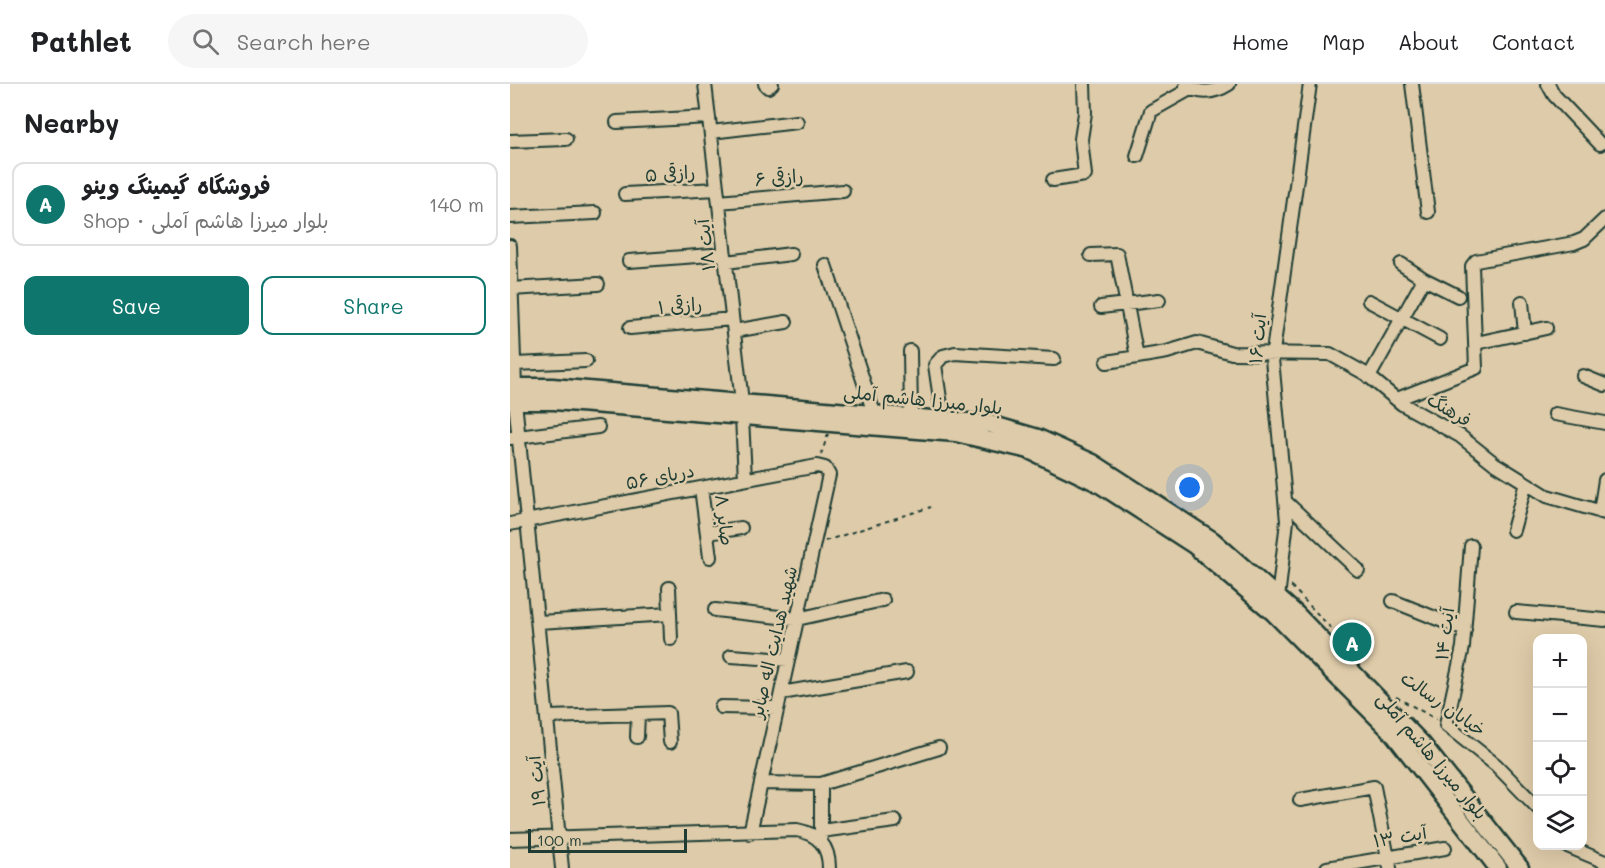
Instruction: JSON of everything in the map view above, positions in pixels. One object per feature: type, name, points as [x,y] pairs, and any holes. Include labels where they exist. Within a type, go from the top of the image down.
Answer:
[{"type":"main road","name":"بلوار میرزا هاشم آملی","points":[[512,394],[552,387],[829,419],[853,418],[956,433],[1029,450],[1098,483],[1194,545],[1338,667],[1422,744],[1520,868]]},
{"type":"main road","name":"بلوار میرزا هاشم آملی","points":[[853,418],[874,413],[990,424],[1038,438],[1093,463],[1212,540],[1278,598],[1393,733],[1498,868]]},
{"type":"street","name":"آیت ۱۸","points":[[705,84],[742,409],[745,479]]},
{"type":"street","points":[[765,84],[768,87],[772,84]]},
{"type":"street","points":[[1053,180],[1085,175],[1081,139],[1085,113],[1084,84]]},
{"type":"street","points":[[1137,156],[1151,111],[1187,86],[1197,92],[1211,92],[1229,84]]},
{"type":"street","name":"آیت ۱۶","points":[[1278,598],[1287,521],[1272,353],[1310,84]]},
{"type":"street","points":[[1412,84],[1428,212]]},
{"type":"street","points":[[1548,84],[1554,95],[1600,144]]},
{"type":"street","points":[[617,122],[709,117]]},
{"type":"street","points":[[711,132],[797,122]]},
{"type":"street","points":[[510,141],[566,139]]},
{"type":"street","name":"رازقی ۶","points":[[718,195],[843,190]]},
{"type":"street","name":"رازقی ۵","points":[[625,194],[718,195]]},
{"type":"street","points":[[510,217],[595,213]]},
{"type":"street","points":[[1397,399],[1476,368],[1472,266],[1476,261],[1574,243],[1584,239],[1605,219]]},
{"type":"street","name":"آیت ۱۹","points":[[510,246],[514,364],[512,394],[515,438],[528,521],[561,835],[562,868]]},
{"type":"street","points":[[629,261],[791,254]]},
{"type":"street","points":[[1091,255],[1117,254],[1137,357]]},
{"type":"street","points":[[1401,264],[1458,296]]},
{"type":"street","points":[[825,265],[874,413]]},
{"type":"street","points":[[1369,376],[1425,279]]},
{"type":"street","points":[[511,289],[597,284]]},
{"type":"street","points":[[1101,307],[1159,300]]},
{"type":"street","points":[[1369,301],[1440,339]]},
{"type":"street","points":[[1522,302],[1525,333]]},
{"type":"street","name":"رازقی ۱","points":[[630,328],[786,322]]},
{"type":"street","points":[[1476,343],[1546,328]]},
{"type":"street","name":"فرهنگ","points":[[1107,362],[1197,344],[1232,353],[1330,354],[1369,376],[1397,399],[1460,436],[1494,463],[1546,496],[1603,513]]},
{"type":"street","points":[[910,351],[912,416]]},
{"type":"street","points":[[943,419],[935,365],[943,356],[955,353],[1054,359]]},
{"type":"street","points":[[514,364],[586,361]]},
{"type":"street","points":[[1583,376],[1605,385]]},
{"type":"street","points":[[1555,414],[1605,423]]},
{"type":"street","points":[[515,438],[597,427]]},
{"type":"street","name":"دریای ۵۶","points":[[510,524],[817,466]]},
{"type":"street","name":"شهید هدایت اله صابر","points":[[750,833],[829,475],[825,468],[817,466]]},
{"type":"street","points":[[1603,513],[1605,480]]},
{"type":"street","points":[[1513,530],[1526,483]]},
{"type":"street","name":"صابر ۸","points":[[701,488],[710,557]]},
{"type":"street","points":[[1285,501],[1358,570]]},
{"type":"street","points":[[707,533],[741,528]]},
{"type":"street","name":"آيت ۱۴","points":[[1446,725],[1463,647],[1471,546]]},
{"type":"street","points":[[669,588],[671,639]]},
{"type":"street","points":[[715,610],[797,619],[883,600]]},
{"type":"street","points":[[1393,601],[1465,630]]},
{"type":"street","points":[[1516,612],[1605,620]]},
{"type":"street","points":[[539,622],[670,614]]},
{"type":"street","points":[[731,656],[788,660]]},
{"type":"street","points":[[781,693],[907,672]]},
{"type":"street","points":[[721,707],[777,708]]},
{"type":"street","points":[[549,717],[668,713],[670,742]]},
{"type":"street","points":[[637,737],[638,714]]},
{"type":"street","name":"خیابان رسالت","points":[[1446,725],[1496,765],[1533,803]]},
{"type":"street","points":[[761,783],[821,784],[939,748]]},
{"type":"street","points":[[821,784],[821,836],[828,853],[829,868]]},
{"type":"street","points":[[1300,800],[1374,787],[1389,863]]},
{"type":"street","points":[[510,839],[561,835],[750,833],[796,830],[821,836],[895,820]]},
{"type":"street","name":"آیت ۱۳","points":[[1327,868],[1389,863],[1445,848]]},
{"type":"street","points":[[1576,850],[1605,862]]},
{"type":"path","points":[[817,466],[829,419]]},
{"type":"path","points":[[814,545],[931,507]]},
{"type":"path","points":[[1281,576],[1363,662]]},
{"type":"path","name":"خیابان رسالت","points":[[1396,697],[1446,725]]},
{"type":"place","name":"فروشگاه گیمینگ وینو","points":[[1352,642]]}]
